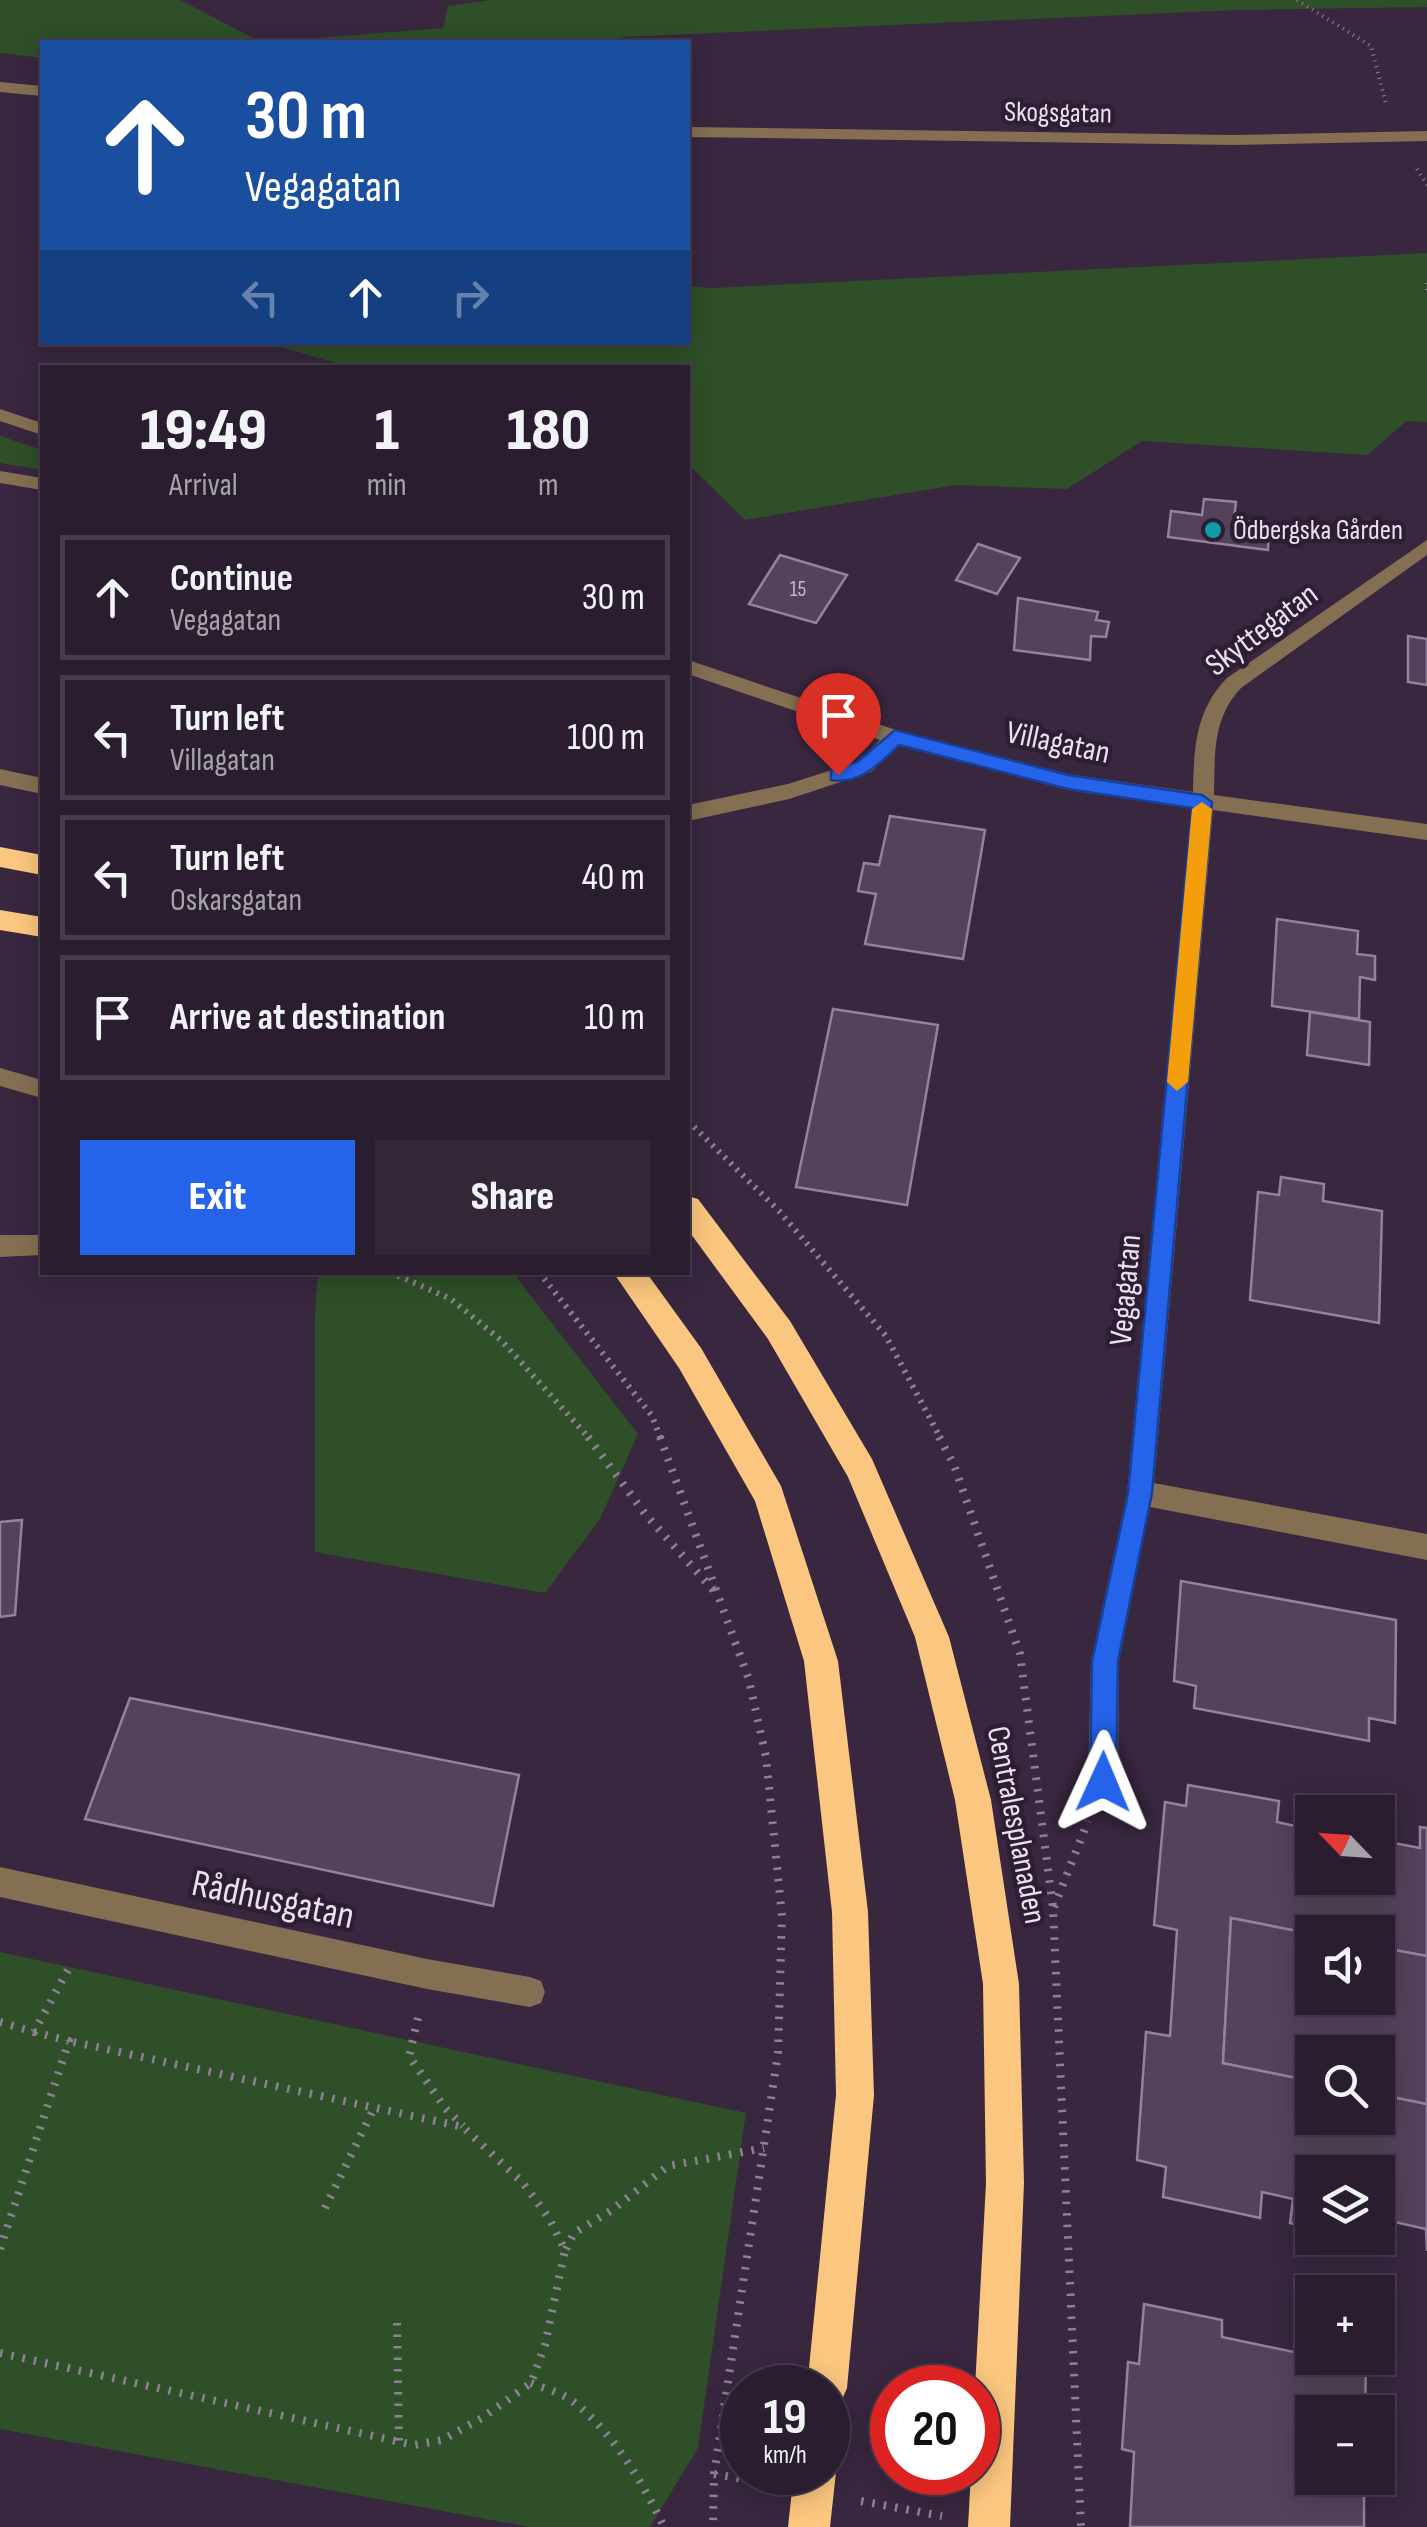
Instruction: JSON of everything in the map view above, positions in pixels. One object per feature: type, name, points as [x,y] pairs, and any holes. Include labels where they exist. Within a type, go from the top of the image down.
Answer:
[{"type":"highway","points":[[0,857],[40,865]]},
{"type":"highway","points":[[0,920],[40,927]]},
{"type":"highway","name":"Centralesplanaden","points":[[690,1211],[779,1330],[860,1469],[932,1637],[973,1800],[1001,1984],[1006,2183],[989,2527]]},
{"type":"highway","points":[[630,1275],[690,1358],[770,1496],[821,1661],[850,1912],[855,2096],[829,2365]]},
{"type":"highway","points":[[808,2527],[813,2495]]},
{"type":"street","points":[[0,87],[40,91]]},
{"type":"street","name":"Skogsgatan","points":[[690,132],[1106,140],[1427,136]]},
{"type":"street","points":[[0,416],[40,428]]},
{"type":"street","points":[[0,477],[40,484]]},
{"type":"street","name":"Skyttegatan","points":[[1202,802],[1206,726],[1217,698],[1427,546]]},
{"type":"street","name":"Villagatan","points":[[690,669],[895,737],[1068,782],[1427,832]]},
{"type":"street","points":[[690,812],[789,791],[864,767],[895,737]]},
{"type":"street","points":[[0,777],[40,786]]},
{"type":"street","name":"Vegagatan","points":[[1103,1782],[1105,1661],[1140,1493],[1202,802]]},
{"type":"street","points":[[0,1077],[40,1088]]},
{"type":"street","points":[[0,1246],[40,1245]]},
{"type":"street","points":[[1140,1493],[1427,1547]]},
{"type":"street","name":"Rådhusgatan","points":[[0,1882],[427,1974],[530,1992]]},
{"type":"path","points":[[1297,0],[1370,46],[1399,138]]},
{"type":"path","points":[[1427,283],[1427,293]]},
{"type":"path","points":[[397,1275],[451,1298],[502,1342],[578,1423],[646,1515],[718,1596]]},
{"type":"path","points":[[541,1275],[652,1416],[749,1680],[766,1757],[782,1916],[778,2053],[714,2474],[713,2527]]},
{"type":"path","points":[[1054,1908],[1103,1782]]},
{"type":"path","points":[[34,2032],[70,1966]]},
{"type":"path","points":[[427,1974],[410,2056],[444,2108],[523,2183],[566,2250]]},
{"type":"path","points":[[0,2022],[69,2041],[464,2127]]},
{"type":"path","points":[[0,2249],[69,2041]]},
{"type":"path","points":[[325,2208],[374,2108]]},
{"type":"path","points":[[0,2354],[414,2445],[442,2440],[482,2418],[531,2382],[545,2345],[566,2250],[574,2233],[612,2210],[668,2166],[764,2148]]},
{"type":"path","points":[[397,2322],[400,2441]]},
{"type":"path","points":[[531,2382],[572,2400],[618,2453],[656,2507],[664,2527]]},
{"type":"green space","points":[[0,0],[180,0],[257,40],[40,40],[40,58],[0,53]]},
{"type":"green space","points":[[490,0],[1427,0],[1427,7],[1237,10],[620,40],[291,40],[443,28],[448,6]]},
{"type":"green space","points":[[1427,253],[1427,422],[1406,421],[1368,455],[1142,441],[1067,489],[956,485],[745,520],[690,466],[690,365],[342,365],[274,345],[690,345],[690,286]]},
{"type":"green space","points":[[0,436],[40,449],[40,470],[0,463]]},
{"type":"green space","points":[[318,1275],[515,1275],[638,1434],[600,1519],[545,1593],[315,1552]]},
{"type":"green space","points":[[0,1952],[746,2113],[698,2448],[650,2527],[529,2527],[0,2429]]},
{"type":"building","points":[[1204,499],[1236,502],[1234,520],[1269,524],[1268,550],[1168,537],[1171,511],[1202,515]]},
{"type":"building","points":[[978,544],[1020,558],[997,594],[956,580]]},
{"type":"building","points":[[780,555],[847,575],[816,623],[749,604]]},
{"type":"building","points":[[1018,598],[1098,612],[1096,620],[1109,622],[1106,637],[1091,636],[1090,660],[1014,650]]},
{"type":"building","points":[[1408,636],[1427,639],[1427,685],[1408,682]]},
{"type":"building","points":[[890,816],[985,830],[963,959],[865,944],[876,894],[858,891],[864,863],[879,865]]},
{"type":"building","points":[[1277,919],[1358,931],[1357,954],[1375,956],[1375,980],[1360,977],[1359,1019],[1272,1006]]},
{"type":"building","points":[[833,1009],[938,1025],[907,1205],[796,1187]]},
{"type":"building","points":[[1310,1012],[1370,1022],[1369,1065],[1307,1055]]},
{"type":"building","points":[[1281,1177],[1324,1184],[1323,1201],[1382,1211],[1379,1323],[1250,1300],[1258,1192],[1279,1195]]},
{"type":"building","points":[[22,1520],[15,1615],[0,1617],[0,1522]]},
{"type":"building","points":[[1181,1581],[1396,1620],[1395,1723],[1369,1718],[1369,1741],[1194,1708],[1196,1686],[1174,1681]]},
{"type":"building","points":[[130,1698],[519,1775],[493,1906],[85,1819]]},
{"type":"building","points":[[1188,1785],[1279,1801],[1277,1822],[1295,1826],[1295,1895],[1395,1895],[1395,1843],[1420,1848],[1420,1827],[1427,1828],[1427,1956],[1395,1950],[1395,1915],[1295,1915],[1295,1931],[1231,1918],[1223,2063],[1295,2078],[1295,2135],[1395,2135],[1395,2097],[1427,2104],[1427,2251],[1426,2229],[1395,2222],[1395,2155],[1295,2155],[1295,2224],[1290,2223],[1293,2199],[1262,2192],[1260,2218],[1163,2197],[1166,2167],[1137,2160],[1146,2032],[1170,2036],[1177,1930],[1154,1925],[1165,1802],[1186,1806]]},
{"type":"building","points":[[1231,1918],[1295,1931],[1295,2015],[1395,2015],[1395,1950],[1427,1956],[1427,2104],[1395,2097],[1395,2035],[1295,2035],[1295,2078],[1223,2063]]},
{"type":"building","points":[[1144,2304],[1222,2320],[1222,2337],[1295,2352],[1295,2375],[1366,2375],[1365,2395],[1295,2395],[1295,2495],[1364,2495],[1364,2527],[1130,2527],[1134,2452],[1122,2449],[1128,2362],[1139,2364]]},
{"type":"slow traffic","points":[[1177,1082],[1202,809]]},
{"type":"place","name":"Ödbergska Gården","points":[[1213,530]]},
{"type":"route","points":[[838,775],[864,767],[895,737],[1068,782],[1202,802],[1140,1493],[1105,1661],[1103,1782]]}]
